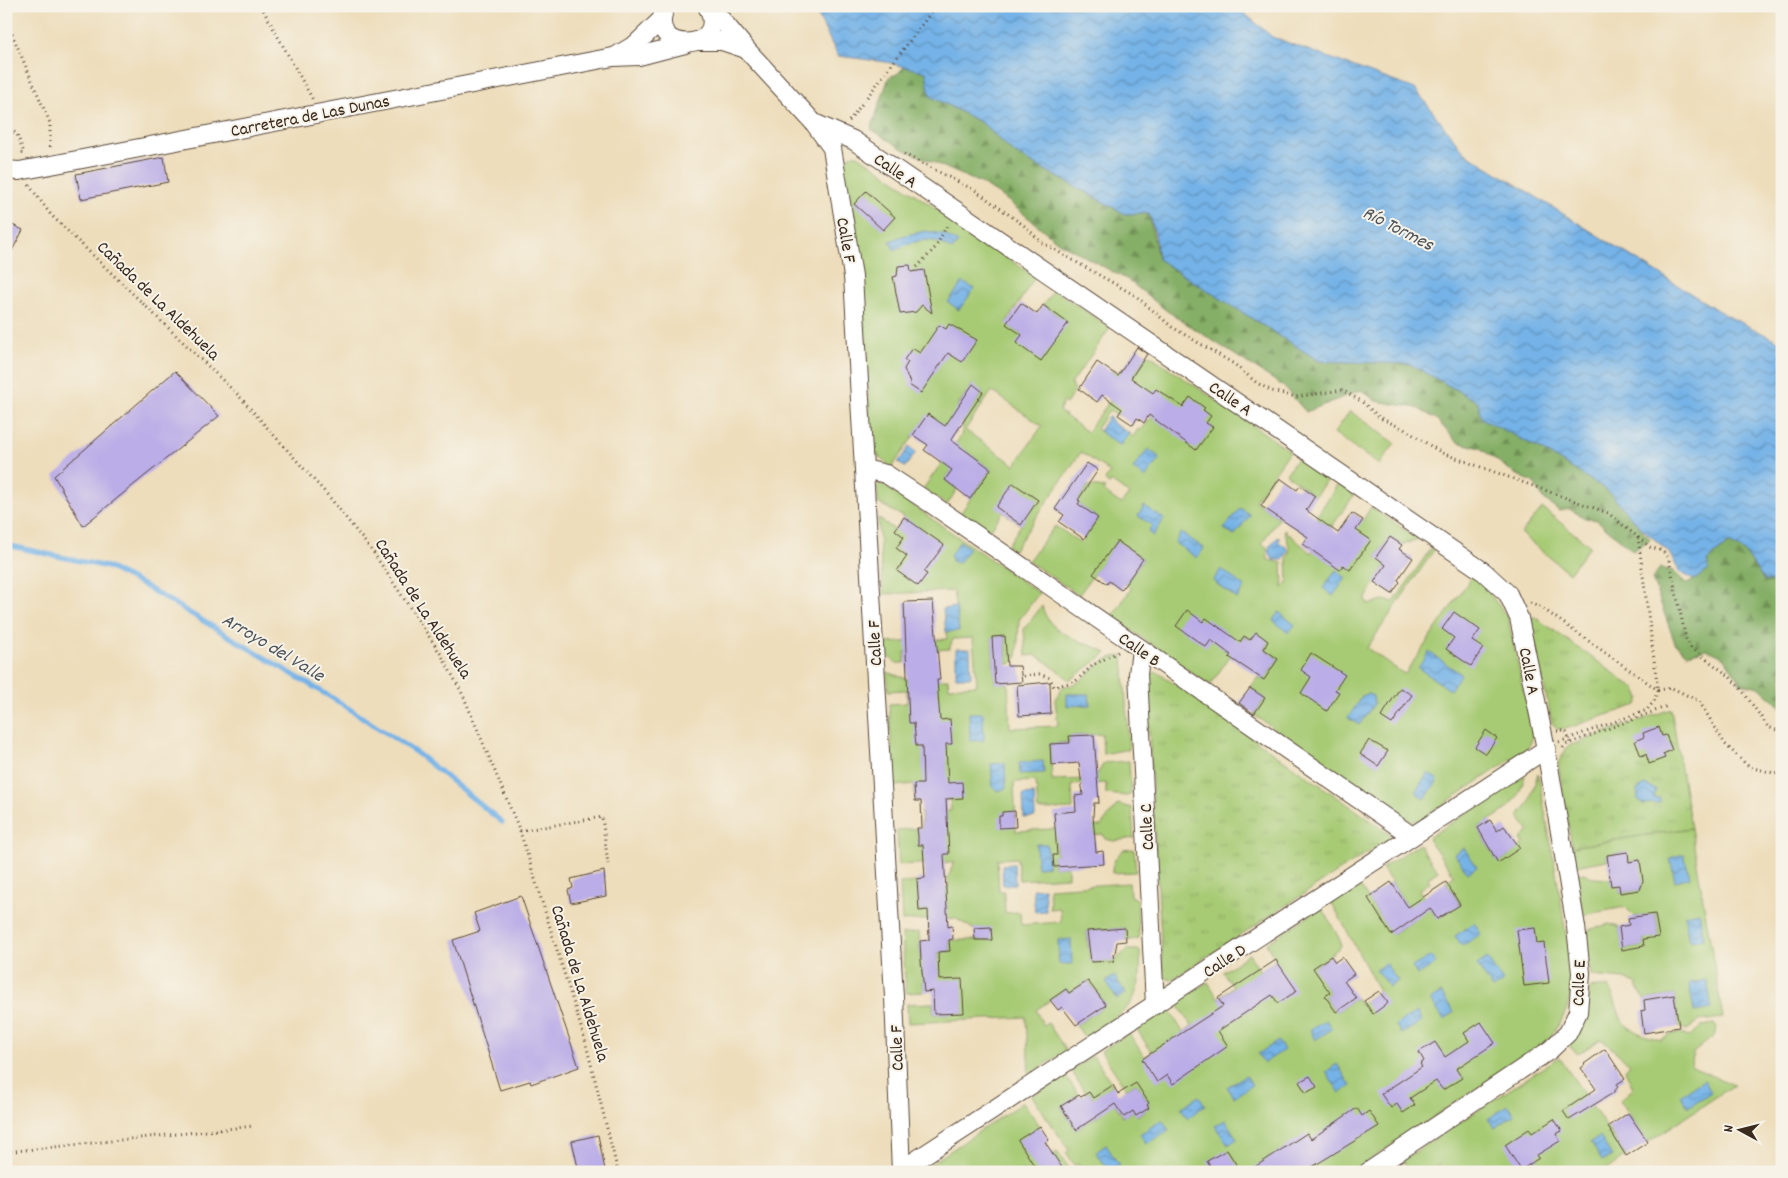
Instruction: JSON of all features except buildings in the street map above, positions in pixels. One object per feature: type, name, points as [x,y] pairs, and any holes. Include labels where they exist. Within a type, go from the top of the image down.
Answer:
[{"type":"street","name":"Carretera de Las Dunas","points":[[708,7],[722,19],[746,49],[814,122]]},
{"type":"street","points":[[664,13],[664,28],[669,36],[691,43],[708,31],[711,16],[708,7]]},
{"type":"street","name":"Carretera de Las Dunas","points":[[613,57],[636,44],[664,13]]},
{"type":"street","name":"Carretera de Las Dunas","points":[[13,165],[46,166],[613,57],[639,56],[691,43],[722,41],[746,49]]},
{"type":"street","name":"Calle F","points":[[814,122],[832,148],[853,276],[894,997],[901,1171]]},
{"type":"street","name":"Calle A","points":[[814,122],[853,140],[1484,572],[1508,594],[1519,618],[1554,750]]},
{"type":"street","name":"Calle B","points":[[864,468],[880,472],[894,480],[1412,836]]},
{"type":"street","name":"Calle C","points":[[1142,650],[1138,674],[1156,1005]]},
{"type":"street","name":"Calle D","points":[[901,1171],[1412,836],[1554,750]]},
{"type":"street","name":"Calle E","points":[[1368,1172],[1550,1050],[1568,1033],[1578,1012],[1581,973],[1554,750]]},
{"type":"path","points":[[261,6],[319,113]]},
{"type":"path","points":[[849,122],[936,6]]},
{"type":"path","points":[[6,20],[50,124],[50,149],[46,166]]},
{"type":"path","points":[[840,117],[856,126]]},
{"type":"path","points":[[6,126],[17,134],[24,153],[13,165]]},
{"type":"path","points":[[898,150],[976,190],[1026,227],[1041,242],[1136,296],[1172,327],[1234,364],[1257,383],[1272,391],[1295,397],[1342,390],[1361,401],[1380,418],[1404,429],[1442,452],[1608,513],[1650,547],[1663,551],[1670,560],[1686,639],[1691,648],[1728,675],[1742,690],[1768,727],[1782,732]]},
{"type":"path","name":"Cañada de La Aldehuela","points":[[13,165],[51,215],[239,396],[331,499],[373,552],[442,656],[463,695],[520,831],[585,1040],[618,1172]]},
{"type":"path","points":[[917,267],[939,242],[943,234]]},
{"type":"path","points":[[1568,737],[1647,710],[1654,702],[1658,690],[1638,537]]},
{"type":"path","points":[[1542,608],[1658,690],[1672,688],[1699,701],[1725,744],[1749,767],[1782,774]]},
{"type":"path","points":[[1024,676],[1044,676],[1050,678],[1054,687],[1076,681],[1107,655],[1123,650]]},
{"type":"path","points":[[1554,750],[1565,744],[1668,706]]},
{"type":"path","points":[[1566,731],[1570,743]]},
{"type":"path","points":[[520,831],[602,817],[608,864]]},
{"type":"path","points":[[6,1152],[254,1126]]},
{"type":"green space","points":[[905,66],[926,72],[930,96],[982,123],[1014,153],[1125,214],[1149,213],[1158,259],[1319,361],[1410,364],[1478,402],[1481,418],[1542,450],[1607,490],[1650,539],[1633,551],[1597,520],[1585,518],[1569,509],[1559,511],[1543,498],[1533,482],[1515,474],[1480,448],[1457,442],[1436,419],[1417,408],[1376,401],[1361,390],[1306,412],[1283,386],[1167,311],[1128,280],[1058,242],[1003,197],[980,183],[901,148],[871,129],[889,77],[897,74]]},
{"type":"green space","points":[[851,155],[858,155],[1035,277],[1006,323],[1022,335],[1067,323],[1043,305],[1054,290],[1110,328],[1071,384],[1074,392],[1066,404],[1063,402],[1059,411],[1087,432],[1121,386],[1109,372],[1113,370],[1119,373],[1124,367],[1134,374],[1148,354],[1290,451],[1255,501],[1279,518],[1261,544],[1267,547],[1268,560],[1282,563],[1283,588],[1288,580],[1287,559],[1290,549],[1284,530],[1311,553],[1329,527],[1316,517],[1338,484],[1354,495],[1323,539],[1336,537],[1352,513],[1363,520],[1371,507],[1418,539],[1402,545],[1390,537],[1376,557],[1386,565],[1365,600],[1369,605],[1382,600],[1394,602],[1431,548],[1434,550],[1367,648],[1401,672],[1405,674],[1472,576],[1481,582],[1508,618],[1533,736],[1528,748],[1420,820],[1413,821],[1408,819],[1254,715],[1265,698],[1250,688],[1258,677],[1264,680],[1278,659],[1264,649],[1268,641],[1256,633],[1250,640],[1244,636],[1210,685],[1112,617],[1131,589],[1126,584],[1143,559],[1117,541],[1079,595],[1028,561],[1055,526],[1081,543],[1098,518],[1078,504],[1078,500],[1088,486],[1105,488],[1103,491],[1121,504],[1129,494],[1111,481],[1109,485],[1105,480],[1110,472],[1081,452],[1014,550],[1007,546],[1021,525],[1003,512],[988,533],[960,514],[991,469],[966,451],[945,480],[957,489],[947,505],[923,489],[961,436],[965,413],[968,414],[983,392],[972,385],[957,407],[959,409],[956,434],[928,415],[892,467],[881,459],[874,450],[871,441],[860,262],[842,169],[843,162]],"holes":[[[992,391],[1042,426],[1015,465],[965,430]],[[1153,393],[1152,417],[1141,430],[1138,429],[1133,437],[1129,433],[1120,445],[1096,429],[1109,410],[1118,415]]]},
{"type":"green space","points":[[1350,411],[1395,443],[1379,465],[1334,433]]},
{"type":"green space","points":[[1298,457],[1328,478],[1315,496],[1286,474]]},
{"type":"green space","points":[[880,483],[1039,593],[1019,620],[1017,658],[1012,663],[1007,664],[1005,636],[992,637],[995,683],[1008,683],[1010,728],[1058,726],[1055,700],[1063,686],[1079,682],[1105,660],[1123,656],[1129,749],[1103,754],[1102,734],[1070,736],[1070,742],[1050,744],[1052,780],[1094,779],[1104,763],[1129,761],[1131,794],[1127,796],[1106,794],[1106,783],[1072,785],[1073,809],[1038,810],[1036,781],[1014,782],[1016,831],[1101,826],[1118,804],[1132,808],[1134,838],[1114,841],[1105,839],[1103,834],[1060,838],[1056,845],[1057,855],[1053,856],[1054,867],[1068,866],[1068,877],[1019,880],[1017,858],[997,859],[999,891],[1004,891],[1005,913],[1020,912],[1021,925],[1061,922],[1060,908],[1050,909],[1049,888],[1129,883],[1130,896],[1137,899],[1139,938],[1126,941],[1125,928],[1087,931],[1088,947],[1090,948],[1091,962],[1114,961],[1127,950],[1140,950],[1139,983],[1130,1004],[1112,1020],[1085,1038],[1076,1025],[1102,1008],[1100,1005],[1104,1002],[1088,981],[1069,993],[1066,989],[1036,1010],[1043,1025],[1048,1023],[1066,1051],[1029,1075],[1026,1017],[908,1023],[907,1004],[933,1003],[934,1014],[964,1013],[923,982],[924,992],[906,993],[902,934],[919,932],[921,961],[938,960],[938,952],[950,951],[949,940],[991,940],[955,918],[902,921],[900,883],[917,882],[919,911],[947,909],[946,887],[949,886],[948,878],[954,862],[899,865],[897,830],[922,828],[921,812],[951,810],[950,799],[915,801],[914,784],[894,786],[889,704],[907,703],[907,690],[888,691],[887,672],[913,681],[948,679],[949,687],[977,685],[973,638],[953,639],[949,649],[905,652],[905,663],[896,663],[887,655],[886,643],[947,639],[946,632],[959,630],[953,591],[883,594],[878,518],[895,530],[904,517],[878,503],[877,486]]},
{"type":"green space","points":[[1542,508],[1590,546],[1569,573],[1521,534]]},
{"type":"green space","points":[[1729,543],[1745,552],[1764,581],[1782,583],[1782,708],[1759,687],[1740,683],[1725,658],[1707,649],[1688,654],[1675,643],[1652,579],[1660,568],[1673,571],[1687,584],[1694,580],[1707,561]]},
{"type":"green space","points":[[1042,606],[1046,616],[1060,631],[1107,653],[1070,680],[1041,658],[1035,655],[1026,656],[1024,629]]},
{"type":"green space","points":[[1535,617],[1636,689],[1640,698],[1637,705],[1565,729],[1557,729],[1552,723],[1530,623],[1531,618]]},
{"type":"green space","points":[[1157,672],[1389,833],[1390,838],[1171,980],[1166,978],[1163,973],[1146,681],[1148,675]]},
{"type":"green space","points":[[1671,709],[1691,828],[1572,847],[1558,763],[1568,746]]},
{"type":"green space","points":[[1538,773],[1570,956],[1571,977],[1570,997],[1566,1010],[1557,1027],[1545,1043],[1351,1172],[1083,1172],[1078,1164],[1075,1166],[1066,1153],[1069,1150],[1032,1096],[1065,1075],[1079,1095],[1061,1107],[1076,1130],[1102,1113],[1089,1092],[1086,1094],[1071,1070],[1093,1056],[1113,1085],[1106,1090],[1123,1117],[1133,1111],[1137,1116],[1148,1108],[1147,1105],[1149,1103],[1136,1083],[1126,1089],[1101,1051],[1129,1033],[1144,1057],[1152,1053],[1136,1028],[1168,1008],[1183,1032],[1192,1026],[1176,1002],[1208,982],[1218,998],[1233,987],[1223,972],[1249,954],[1260,971],[1276,960],[1266,944],[1322,907],[1340,940],[1341,946],[1314,968],[1330,993],[1325,996],[1336,1012],[1356,998],[1360,1004],[1379,991],[1331,901],[1358,883],[1392,935],[1415,918],[1382,868],[1419,844],[1438,871],[1428,878],[1430,882],[1419,890],[1437,919],[1460,904],[1446,882],[1454,876],[1428,838],[1525,775],[1518,795],[1508,808],[1478,828],[1498,863],[1524,844],[1521,839],[1529,831],[1518,816],[1529,803]]},
{"type":"green space","points":[[1691,828],[1723,1018],[1699,1021],[1687,1030],[1679,1027],[1674,995],[1644,1000],[1636,983],[1624,979],[1591,976],[1585,931],[1609,924],[1619,927],[1623,950],[1644,946],[1643,939],[1659,936],[1655,914],[1635,917],[1625,907],[1583,915],[1576,874],[1585,873],[1593,878],[1610,879],[1612,886],[1619,885],[1620,893],[1640,890],[1642,884],[1639,860],[1629,862],[1627,852],[1607,855],[1607,860],[1575,866],[1572,847]]},
{"type":"green space","points":[[1134,849],[1136,872],[1112,873],[1113,863],[1120,853],[1123,850]]},
{"type":"green space","points":[[1609,987],[1626,1025],[1636,1032],[1661,1040],[1678,1033],[1688,1037],[1703,1026],[1714,1024],[1717,1028],[1714,1036],[1693,1053],[1692,1067],[1734,1085],[1648,1142],[1620,1100],[1633,1089],[1625,1070],[1630,1064],[1601,1039],[1578,1054],[1569,1046],[1585,1022],[1590,988]]},
{"type":"green space","points":[[1559,1057],[1626,1156],[1603,1172],[1445,1172],[1440,1164],[1428,1172],[1410,1172],[1403,1160]]},
{"type":"green space","points":[[1023,1102],[1040,1126],[1035,1166],[1057,1152],[1070,1169],[1066,1172],[919,1172]]},
{"type":"water","name":"Río Tormes","points":[[813,6],[1236,6],[1272,37],[1415,89],[1464,152],[1722,313],[1782,343],[1782,583],[1764,581],[1745,552],[1729,543],[1707,561],[1709,570],[1694,580],[1680,572],[1668,551],[1636,523],[1607,490],[1542,450],[1481,418],[1478,402],[1410,364],[1319,361],[1158,259],[1155,234],[1149,213],[1125,214],[1014,153],[982,123],[930,96],[926,72],[886,62],[838,56]]},
{"type":"water","points":[[925,231],[943,234],[958,243],[952,250],[937,242],[923,240],[894,250],[890,241],[902,236]]},
{"type":"water","points":[[963,282],[974,289],[959,310],[948,302]]},
{"type":"water","points":[[1109,416],[1114,424],[1129,433],[1120,446],[1099,431]]},
{"type":"water","points":[[909,447],[916,452],[905,467],[898,463]]},
{"type":"water","points":[[1148,449],[1160,458],[1145,478],[1133,469]]},
{"type":"water","points":[[1144,506],[1164,519],[1153,536],[1148,532],[1152,525],[1138,516]]},
{"type":"water","points":[[1240,508],[1250,515],[1234,536],[1224,529]]},
{"type":"water","points":[[1181,533],[1204,548],[1197,558],[1175,543]]},
{"type":"water","points":[[1278,537],[1280,539],[1278,542],[1286,546],[1288,551],[1283,560],[1273,560],[1269,551],[1270,545]]},
{"type":"water","points":[[960,541],[969,548],[959,563],[953,562],[950,555]]},
{"type":"water","points":[[1221,569],[1245,587],[1237,599],[1213,581]]},
{"type":"water","points":[[1336,570],[1346,578],[1333,596],[1323,588]]},
{"type":"water","points":[[956,607],[959,631],[946,632],[943,609]]},
{"type":"water","points":[[1279,612],[1295,625],[1288,633],[1273,620]]},
{"type":"water","points":[[956,649],[970,649],[971,677],[956,677]]},
{"type":"water","points":[[1429,652],[1461,674],[1450,690],[1418,668]]},
{"type":"water","points":[[1067,694],[1089,694],[1090,705],[1067,706]]},
{"type":"water","points":[[1368,694],[1373,696],[1374,704],[1359,725],[1348,718],[1362,696]]},
{"type":"water","points":[[969,713],[983,713],[984,740],[970,741]]},
{"type":"water","points":[[1043,761],[1044,773],[1020,774],[1019,763]]},
{"type":"water","points":[[1005,763],[1006,788],[998,791],[993,788],[991,764]]},
{"type":"water","points":[[1428,773],[1438,780],[1425,799],[1415,792]]},
{"type":"water","points":[[1645,785],[1656,790],[1654,798],[1660,798],[1660,803],[1643,804],[1638,800],[1637,790]]},
{"type":"water","points":[[1034,794],[1035,817],[1024,818],[1023,795]]},
{"type":"water","points":[[1036,844],[1047,844],[1048,866],[1037,867]]},
{"type":"water","points":[[1464,848],[1477,867],[1468,873],[1454,854]]},
{"type":"water","points":[[1684,854],[1690,877],[1675,881],[1670,858]]},
{"type":"water","points":[[1014,864],[1015,884],[1003,885],[1002,865]]},
{"type":"water","points":[[1044,888],[1046,911],[1035,912],[1033,889]]},
{"type":"water","points":[[1699,912],[1704,939],[1689,941],[1684,915]]},
{"type":"water","points":[[1474,923],[1481,934],[1462,946],[1455,936]]},
{"type":"water","points":[[1071,939],[1072,964],[1059,964],[1058,940]]},
{"type":"water","points":[[1431,956],[1436,964],[1417,975],[1412,967]]},
{"type":"water","points":[[1487,958],[1503,982],[1493,989],[1477,965]]},
{"type":"water","points":[[1385,963],[1398,981],[1389,987],[1376,970]]},
{"type":"water","points":[[1114,976],[1126,993],[1117,999],[1106,982]]},
{"type":"water","points":[[1707,980],[1712,1009],[1694,1012],[1689,983]]},
{"type":"water","points":[[1441,993],[1454,1012],[1444,1020],[1430,1000]]},
{"type":"water","points":[[1417,1012],[1422,1022],[1401,1034],[1396,1025]]},
{"type":"water","points":[[1326,1020],[1332,1029],[1315,1040],[1310,1030]]},
{"type":"water","points":[[1278,1041],[1284,1050],[1264,1063],[1258,1054]]},
{"type":"water","points":[[1337,1064],[1351,1086],[1340,1093],[1326,1072]]},
{"type":"water","points":[[1246,1075],[1252,1085],[1234,1097],[1227,1087]]},
{"type":"water","points":[[1704,1080],[1711,1092],[1688,1107],[1680,1095]]},
{"type":"water","points":[[1199,1096],[1205,1105],[1188,1118],[1181,1108]]},
{"type":"water","points":[[1507,1105],[1514,1115],[1495,1128],[1488,1119]]},
{"type":"water","points":[[1162,1120],[1169,1130],[1146,1144],[1140,1134]]},
{"type":"water","points":[[1225,1120],[1237,1139],[1228,1145],[1215,1126]]},
{"type":"water","points":[[1600,1137],[1612,1156],[1602,1161],[1591,1142]]},
{"type":"water","points":[[1106,1145],[1119,1165],[1109,1171],[1096,1152]]},
{"type":"waterway","name":"Arroyo del Valle","points":[[6,545],[107,567],[143,585],[339,702],[418,754],[502,822]]}]
